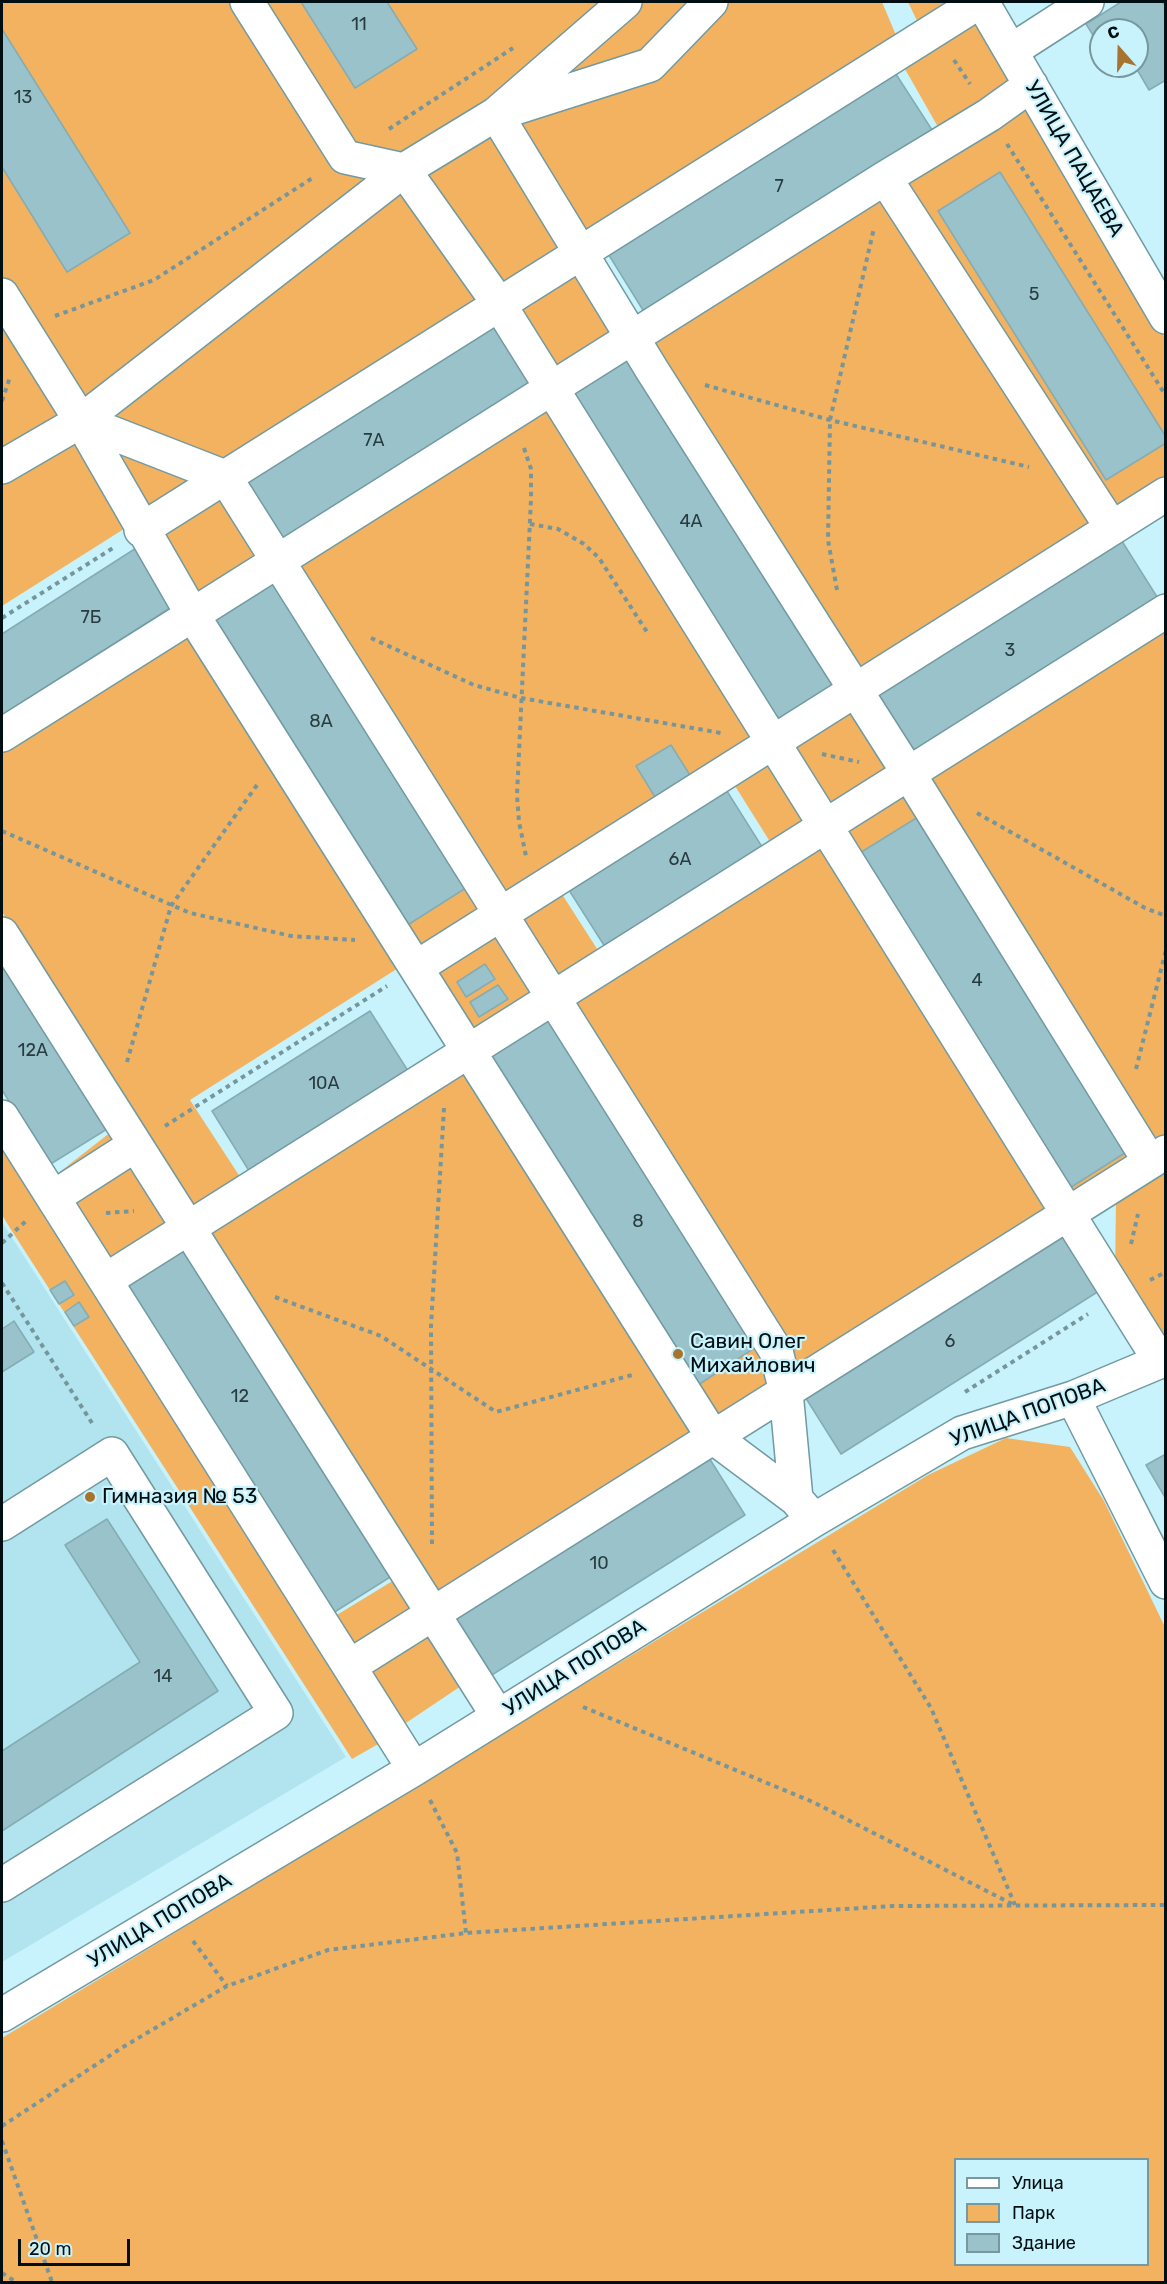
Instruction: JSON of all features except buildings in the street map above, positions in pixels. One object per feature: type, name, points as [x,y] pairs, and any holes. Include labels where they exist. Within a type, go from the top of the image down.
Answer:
[{"type":"street","points":[[247,2],[345,157],[404,170],[499,304],[550,389],[827,826],[1068,1214],[1163,1360]]},
{"type":"street","points":[[495,114],[589,13],[626,2]]},
{"type":"street","points":[[2,467],[81,421],[404,170],[495,114],[651,65],[711,2]]},
{"type":"street","points":[[141,530],[980,2]]},
{"type":"street","name":"УЛИЦА ПАЦАЕВА","points":[[980,2],[1166,317]]},
{"type":"street","points":[[1011,51],[1087,2]]},
{"type":"street","points":[[2,735],[885,178],[989,115],[1031,85]]},
{"type":"street","points":[[350,1666],[1158,1157],[1124,1120],[909,774],[652,370],[495,114]]},
{"type":"street","points":[[885,178],[1077,479],[1112,528]]},
{"type":"street","points":[[2,295],[81,421],[141,530],[192,614],[409,956],[458,1058],[668,1366],[713,1437],[805,1509]]},
{"type":"street","points":[[81,421],[225,477],[276,562],[554,997],[776,1352],[786,1392],[805,1509]]},
{"type":"street","points":[[409,956],[500,914],[540,890],[1112,528],[1164,498]]},
{"type":"street","points":[[106,1280],[181,1218],[458,1058],[1166,611]]},
{"type":"street","points":[[2,934],[498,1716]]},
{"type":"street","points":[[2,1117],[414,1769]]},
{"type":"street","points":[[60,1206],[135,1145]]},
{"type":"street","name":"УЛИЦА ПОПОВА","points":[[2,2015],[414,1769],[541,1690],[805,1509],[962,1433],[1073,1398],[1163,1360]]},
{"type":"street","points":[[1073,1398],[1166,1582]]},
{"type":"street","points":[[2,1524],[112,1454],[276,1713],[2,1884]]},
{"type":"path","points":[[935,29],[1166,396]]},
{"type":"path","points":[[838,598],[828,540],[830,420],[885,178]]},
{"type":"path","points":[[652,370],[830,420],[1077,479]]},
{"type":"path","points":[[507,416],[522,441],[531,469],[517,795],[526,854],[540,890]]},
{"type":"path","points":[[530,524],[558,529],[585,544],[599,558],[647,632]]},
{"type":"path","points":[[2,618],[141,530]]},
{"type":"path","points":[[125,1067],[171,906],[280,753]]},
{"type":"path","points":[[2,831],[171,906],[291,936],[409,956]]},
{"type":"path","points":[[1124,1120],[1166,950]]},
{"type":"path","points":[[135,1145],[409,956]]},
{"type":"path","points":[[433,1556],[431,1326],[458,1058]]},
{"type":"path","points":[[1119,1295],[1158,1157]]},
{"type":"path","points":[[60,1206],[181,1218]]},
{"type":"path","points":[[2,1283],[112,1454]]},
{"type":"path","points":[[272,1296],[381,1336],[496,1412],[668,1366]]},
{"type":"path","points":[[805,1509],[931,1708],[1015,1906]]},
{"type":"path","points":[[541,1690],[813,1802],[1015,1906]]},
{"type":"path","points":[[414,1769],[458,1853],[466,1933]]},
{"type":"path","points":[[2,2126],[123,2046],[227,1986],[328,1950],[466,1933],[892,1906],[1166,1905]]},
{"type":"path","points":[[176,1911],[191,1940],[227,1986]]},
{"type":"path","points":[[2,2141],[52,2283]]},
{"type":"path","points":[[2,2273],[16,2283]]},
{"type":"shaded area","name":"Гимназия № 53","points":[[2,1222],[346,1757],[2,1962]]},
{"type":"green space","points":[[2,2],[241,2],[347,169],[384,174],[82,413],[2,284]]},
{"type":"green space","points":[[256,2],[617,2],[403,163],[346,146]]},
{"type":"green space","points":[[642,2],[882,2],[898,40],[2,606],[2,479],[403,188],[490,128]]},
{"type":"green space","points":[[908,2],[973,2],[1165,338],[1165,482],[190,1100],[244,1183],[109,1266],[52,1178],[134,1114],[2,912],[2,745],[950,148],[901,62],[922,31]]},
{"type":"green space","points":[[576,266],[617,334],[553,377],[510,306]]},
{"type":"green space","points":[[2,311],[68,417],[2,455]]},
{"type":"green space","points":[[223,491],[262,557],[194,600],[157,534]]},
{"type":"green space","points":[[1165,626],[1165,1139],[427,1615],[470,1680],[394,1731],[327,1621],[399,1577],[187,1235]]},
{"type":"green space","points":[[870,691],[913,763],[774,848],[730,778]]},
{"type":"green space","points":[[558,888],[601,955],[471,1039],[428,972]]},
{"type":"green space","points":[[2,1139],[387,1739],[352,1759],[10,1228],[2,1215]]},
{"type":"green space","points":[[1165,1160],[1165,1343],[1120,1329],[1115,1277],[1116,1201]]},
{"type":"green space","points":[[1006,1438],[1070,1447],[1104,1501],[1165,1627],[1165,2282],[2,2282],[2,2038],[928,1475]]},
{"type":"place","name":"Савин Олег Михайлович","points":[[678,1354]]},
{"type":"place","name":"Гимназия № 53","points":[[90,1497]]}]
